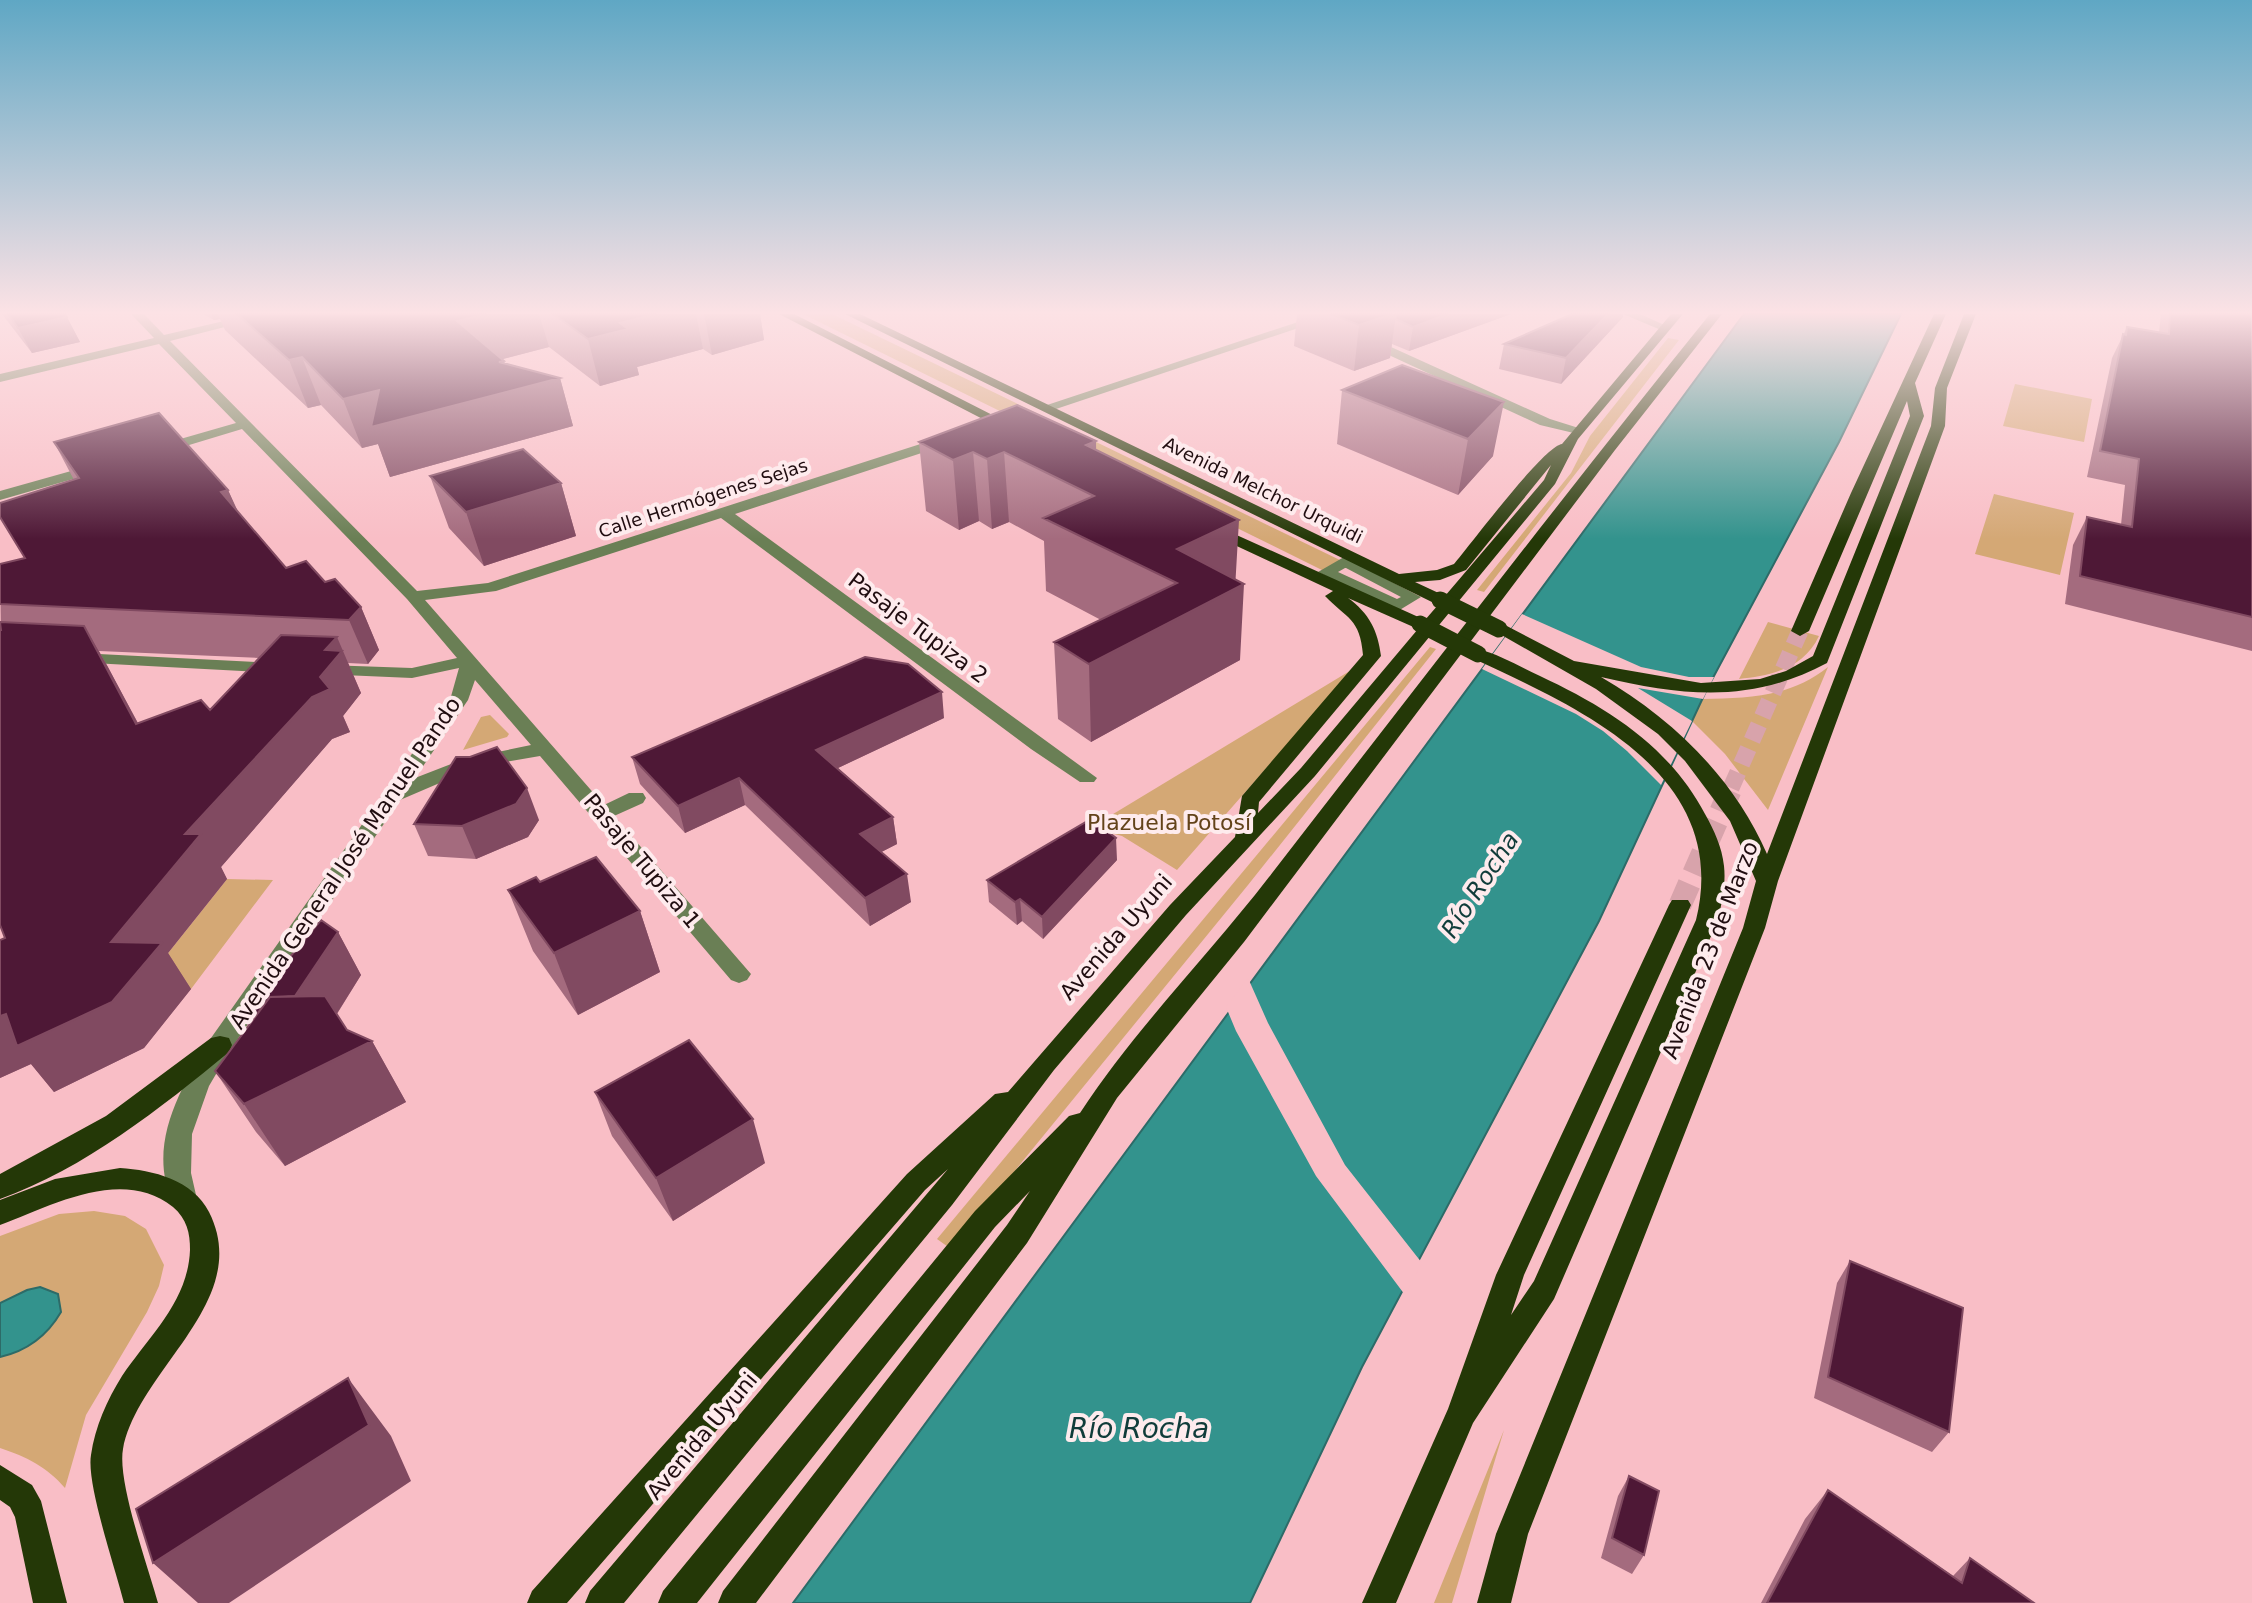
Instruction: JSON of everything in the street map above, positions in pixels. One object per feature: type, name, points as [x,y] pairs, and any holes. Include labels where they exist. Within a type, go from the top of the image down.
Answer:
[{"type":"main road","points":[[933,389],[1030,438]]},
{"type":"main road","name":"Avenida Melchor Urquidi","points":[[1005,389],[1576,666]]},
{"type":"main road","name":"Avenida Uyuni","points":[[602,1603],[942,1197],[1045,1063],[1178,910],[1308,772],[1550,481],[1575,434],[1613,389]]},
{"type":"main road","points":[[675,1603],[985,1219],[1108,1091],[1236,936],[1656,389]]},
{"type":"main road","points":[[1800,631],[1858,493],[1907,389]]},
{"type":"main road","points":[[1576,666],[1675,687],[1707,689],[1757,686],[1789,677],[1821,659],[1917,416],[1910,389]]},
{"type":"main road","name":"Avenida 23 de Marzo","points":[[1494,1603],[1512,1534],[1754,928],[1767,881],[1938,426],[1941,389]]},
{"type":"main road","points":[[1399,579],[1440,575],[1460,567],[1543,465],[1575,434]]},
{"type":"main road","points":[[1208,527],[1290,568],[1360,615],[1369,631],[1372,656],[1249,801],[1245,840]]},
{"type":"main road","points":[[1290,568],[1320,578],[1420,624],[1597,712],[1640,741],[1675,757],[1739,820],[1767,881]]},
{"type":"main road","points":[[1462,1412],[1544,1290],[1707,920],[1714,878],[1711,847],[1675,757],[1650,716],[1576,666]]},
{"type":"main road","name":"Avenida 23 de Marzo","points":[[1379,1603],[1462,1412],[1510,1275],[1680,905]]},
{"type":"main road","points":[[0,1187],[148,1103],[220,1045]]},
{"type":"main road","points":[[544,1603],[916,1182],[1045,1063]]},
{"type":"main road","points":[[735,1603],[1017,1234],[1108,1091]]},
{"type":"main road","points":[[0,1213],[66,1187],[112,1180],[152,1183],[183,1195],[202,1220],[206,1254],[197,1290],[175,1330],[123,1403],[110,1435],[105,1467],[141,1603]]},
{"type":"main road","points":[[0,1481],[21,1496],[30,1512],[50,1603]]},
{"type":"street","points":[[63,657],[396,673],[426,671],[469,661],[413,596],[211,389]]},
{"type":"street","points":[[1045,408],[1102,389]]},
{"type":"street","points":[[1473,389],[1575,434]]},
{"type":"street","name":"Calle Hermógenes Sejas","points":[[413,596],[490,588],[1001,423]]},
{"type":"street","points":[[142,454],[246,424]]},
{"type":"street","points":[[0,496],[114,463]]},
{"type":"street","name":"Pasaje Tupiza 2","points":[[723,512],[929,666],[1087,778]]},
{"type":"street","name":"Pasaje Tupiza 1","points":[[469,661],[739,974]]},
{"type":"street","name":"Avenida General José Manuel Pando","points":[[183,1195],[175,1152],[187,1098],[220,1045],[459,700],[469,661]]},
{"type":"street","points":[[912,674],[929,666]]},
{"type":"street","points":[[393,798],[428,777],[467,762],[507,752],[546,749]]},
{"type":"street","points":[[602,814],[636,798]]},
{"type":"green space","points":[[955,389],[986,389],[1344,562],[1326,572]]},
{"type":"green space","points":[[1628,389],[1641,389],[1484,592],[1477,590],[1571,473],[1590,436]]},
{"type":"green space","points":[[2014,389],[2040,389],[2092,399],[2084,442],[2003,426]]},
{"type":"green space","points":[[1994,494],[2074,513],[2060,575],[1975,554]]},
{"type":"green space","points":[[1768,622],[1819,636],[1813,647],[1796,663],[1774,673],[1739,679]]},
{"type":"green space","points":[[1430,647],[1436,649],[951,1249],[937,1239]]},
{"type":"green space","points":[[1828,667],[1768,810],[1725,754],[1692,721],[1703,699],[1753,696],[1784,690],[1799,685]]},
{"type":"green space","name":"Plazuela Potosí","points":[[1353,669],[1177,870],[1122,836],[1090,828]]},
{"type":"green space","points":[[490,715],[509,734],[507,737],[463,750],[481,717]]},
{"type":"green space","points":[[227,879],[273,880],[191,989],[141,987]]},
{"type":"green space","points":[[94,1211],[125,1216],[146,1229],[164,1265],[159,1286],[147,1312],[86,1415],[65,1488],[36,1464],[0,1448],[0,1236],[59,1214]]},
{"type":"green space","points":[[1504,1430],[1452,1603],[1434,1603]]},
{"type":"water","name":"Río Rocha","points":[[1689,389],[1865,389],[1707,689],[1599,921],[1362,1367],[1250,1603],[793,1603]]},
{"type":"water","points":[[40,1287],[58,1294],[61,1312],[35,1341],[19,1351],[0,1357],[0,1303]]},
{"type":"pier","points":[[1522,614],[1641,667],[1689,677],[1714,677],[1703,699],[1638,688],[1692,721],[1661,785],[1603,731],[1576,714],[1482,669]]},
{"type":"pier","points":[[1248,978],[1268,1023],[1345,1165],[1422,1263],[1405,1295],[1316,1176],[1236,1031],[1226,1007]]},
{"type":"building","points":[[333,389],[518,389],[371,427],[379,390],[343,399]]},
{"type":"building","points":[[1468,389],[1504,402],[1468,439],[1342,390]]},
{"type":"building","points":[[2112,389],[2252,389],[2252,617],[2080,576],[2087,517],[2132,527],[2139,459],[2100,451]]},
{"type":"building","points":[[1017,405],[1096,441],[1086,445],[1239,520],[1177,549],[1244,584],[1089,664],[1054,642],[1177,583],[1043,518],[1094,496],[1004,452],[987,459],[973,452],[953,460],[919,442]]},
{"type":"building","points":[[159,413],[228,490],[221,492],[286,568],[306,561],[325,582],[335,579],[361,607],[349,620],[0,604],[0,564],[25,558],[0,517],[0,503],[79,478],[54,442]]},
{"type":"building","points":[[523,449],[561,483],[466,512],[430,476]]},
{"type":"building","points":[[0,622],[84,626],[136,724],[201,700],[210,710],[281,635],[337,637],[325,650],[342,651],[320,677],[330,689],[312,697],[185,834],[201,834],[111,942],[162,943],[112,1002],[17,1046],[6,1014],[0,1016],[0,940],[5,938],[0,925]]},
{"type":"building","points":[[865,657],[908,664],[942,692],[816,750],[893,817],[860,834],[907,874],[865,898],[739,778],[678,806],[632,757]]},
{"type":"building","points":[[497,747],[527,788],[516,804],[462,826],[414,824],[456,757],[470,757]]},
{"type":"building","points":[[1091,819],[1116,838],[1042,917],[1020,899],[1015,902],[987,880]]},
{"type":"building","points":[[596,857],[640,911],[554,953],[508,890],[536,877],[540,882]]},
{"type":"building","points":[[321,920],[338,932],[295,996],[270,997],[257,1014],[241,1015]]},
{"type":"building","points":[[325,996],[347,1030],[372,1041],[244,1104],[215,1071],[270,997]]},
{"type":"building","points":[[689,1040],[753,1119],[656,1178],[595,1092]]},
{"type":"building","points":[[1850,1261],[1963,1308],[1949,1432],[1828,1377]]},
{"type":"building","points":[[348,1378],[369,1425],[153,1563],[136,1509]]},
{"type":"building","points":[[1629,1476],[1659,1491],[1644,1555],[1612,1538]]},
{"type":"building","points":[[1828,1490],[1962,1583],[1970,1558],[2034,1603],[1767,1603]]},
{"type":"tunnel","points":[[1731,788],[1800,631]]},
{"type":"tunnel","points":[[1680,905],[1732,786]]}]
